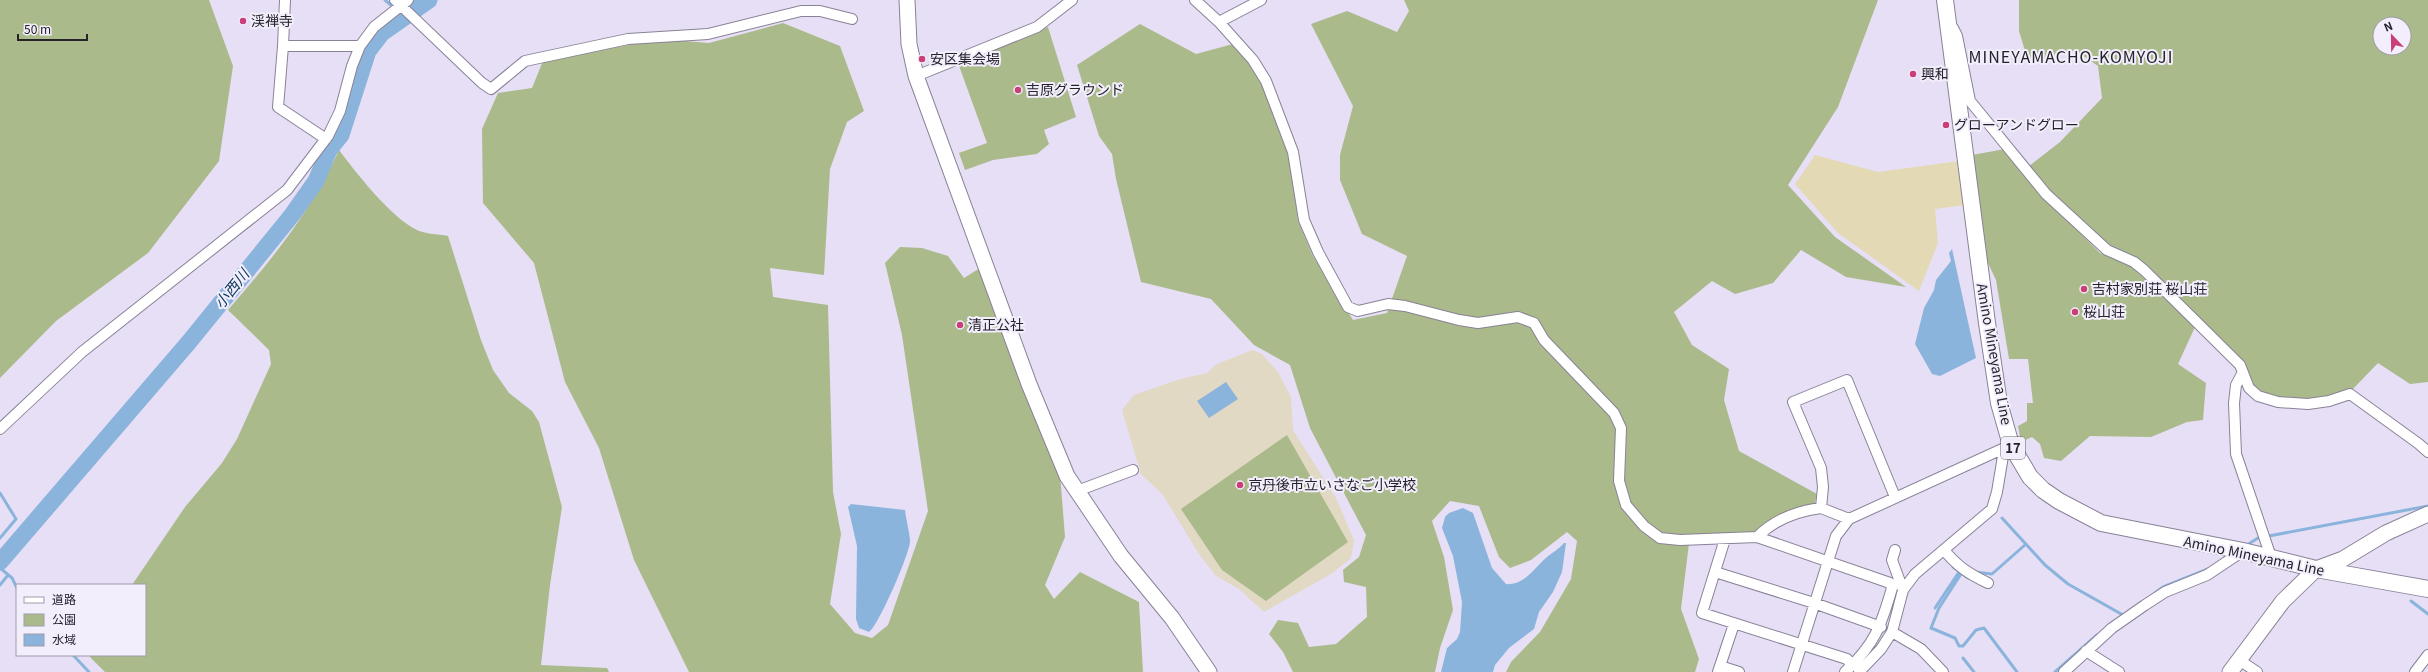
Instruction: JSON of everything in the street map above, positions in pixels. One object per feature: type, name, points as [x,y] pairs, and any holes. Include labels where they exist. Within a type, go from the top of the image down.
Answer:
[{"type":"main road","name":"Amino Mineyama Line","points":[[1945,0],[1987,323],[1999,403],[2008,447],[2030,477],[2042,490],[2077,513],[2101,524],[2243,551],[2316,569],[2428,589]]},
{"type":"street","points":[[285,0],[278,106],[326,139]]},
{"type":"street","points":[[908,0],[908,44],[916,76],[1029,384],[1067,476],[1121,556],[1172,618],[1209,672]]},
{"type":"street","points":[[916,76],[1037,27],[1072,0]]},
{"type":"street","points":[[1195,0],[1219,22],[1253,60],[1266,81],[1293,152],[1304,220],[1318,252],[1348,307],[1358,311],[1388,304],[1405,306],[1460,320],[1478,322],[1518,317],[1534,323],[1544,340],[1614,414],[1621,428],[1619,481],[1626,505],[1644,526],[1660,538],[1680,540],[1758,537],[1890,583],[1892,588],[1881,627],[1870,647],[1852,670]]},
{"type":"street","points":[[1219,22],[1261,0]]},
{"type":"street","points":[[0,429],[82,352],[280,197],[326,139],[340,111],[352,66],[360,46],[374,27],[402,2],[482,83],[491,89],[525,62],[628,39],[708,34],[801,11],[820,11],[852,19]]},
{"type":"street","points":[[1948,21],[1957,36],[1970,101],[2018,160],[2046,194],[2092,238],[2107,250],[2134,262],[2144,270],[2240,365],[2242,374],[2249,388],[2258,396],[2278,402],[2308,404],[2330,401],[2350,394],[2428,452]]},
{"type":"street","points":[[283,46],[360,46]]},
{"type":"street","points":[[2242,374],[2236,385],[2234,403],[2236,454],[2271,557]]},
{"type":"street","points":[[1821,508],[1824,487],[1821,468],[1794,402],[1848,380],[1895,497]]},
{"type":"street","points":[[1793,672],[1836,536],[1849,519],[2008,447]]},
{"type":"street","points":[[1852,670],[1881,649],[1892,632],[1903,590],[1915,574],[1992,508],[2008,447]]},
{"type":"street","points":[[1077,491],[1133,470]]},
{"type":"street","points":[[1758,537],[1777,522],[1794,514],[1821,508],[1849,519]]},
{"type":"street","points":[[2230,672],[2283,601],[2316,569],[2343,559],[2386,533],[2428,514]]},
{"type":"street","points":[[1725,539],[1702,614],[1847,659],[1852,670]]},
{"type":"street","points":[[1895,550],[1892,560],[1903,590]]},
{"type":"street","points":[[1944,550],[1963,570],[1988,583]]},
{"type":"street","points":[[2064,672],[2112,628],[2160,595],[2207,575],[2243,551]]},
{"type":"street","points":[[1715,572],[1814,603],[1881,627]]},
{"type":"street","points":[[1734,624],[1719,669],[1739,672]]},
{"type":"street","points":[[1892,632],[1921,649],[1943,672]]},
{"type":"street","points":[[2086,651],[2119,672]]},
{"type":"street","points":[[2415,672],[2428,655]]},
{"type":"street","points":[[2240,660],[2257,672]]},
{"type":"shaded area","name":"京丹後市立いさなご小学校","points":[[1253,350],[1262,354],[1278,372],[1291,397],[1293,430],[1336,498],[1354,540],[1351,558],[1331,574],[1264,612],[1239,589],[1216,576],[1199,554],[1163,495],[1141,474],[1122,410],[1134,395],[1177,380],[1207,373],[1217,364]]},
{"type":"green space","points":[[0,0],[209,0],[233,66],[219,161],[148,253],[56,321],[0,378]]},
{"type":"green space","points":[[1404,0],[1878,0],[1838,107],[1788,185],[1835,237],[1906,287],[1846,277],[1801,250],[1773,283],[1735,294],[1712,281],[1674,312],[1692,345],[1729,369],[1724,400],[1739,451],[1817,494],[1814,506],[1776,518],[1755,532],[1723,535],[1690,535],[1681,609],[1699,659],[1695,672],[1506,672],[1511,662],[1540,632],[1571,579],[1577,541],[1567,532],[1531,560],[1510,568],[1499,557],[1479,506],[1450,501],[1432,521],[1444,557],[1453,610],[1440,648],[1435,672],[1293,672],[1283,652],[1269,634],[1278,620],[1298,623],[1309,647],[1336,644],[1367,617],[1366,587],[1344,582],[1343,570],[1359,557],[1366,535],[1310,428],[1290,365],[1254,345],[1211,299],[1141,282],[1116,179],[1112,154],[1099,136],[1077,65],[1140,24],[1196,54],[1233,44],[1250,62],[1263,83],[1289,152],[1298,221],[1312,254],[1353,320],[1387,313],[1407,256],[1362,234],[1340,180],[1340,155],[1353,106],[1311,24],[1347,11],[1397,32],[1409,11]]},
{"type":"green space","points":[[2019,0],[2428,0],[2428,382],[2410,384],[2378,363],[2351,391],[2308,401],[2279,399],[2260,392],[2252,386],[2222,343],[2140,260],[2110,247],[2055,197],[2029,166],[2060,142],[2102,98],[2098,66],[2075,50],[2029,64],[2019,31]]},
{"type":"green space","points":[[783,23],[840,46],[864,111],[847,122],[830,169],[824,275],[770,268],[773,297],[828,305],[833,492],[841,534],[830,604],[855,633],[872,638],[888,625],[928,511],[902,335],[885,263],[900,247],[922,248],[948,256],[964,278],[980,268],[1060,474],[1065,537],[1045,585],[1054,599],[1080,572],[1139,602],[1143,672],[689,672],[634,560],[599,448],[565,382],[534,263],[483,203],[482,129],[498,93],[532,88],[543,61],[660,39],[709,43]]},
{"type":"green space","name":"吉原グラウンド","points":[[1048,27],[1076,117],[1044,130],[1049,144],[1037,154],[993,160],[965,170],[959,153],[987,143],[958,63]]},
{"type":"green space","points":[[2005,149],[2046,199],[2100,253],[2131,266],[2195,327],[2178,364],[2206,383],[2203,420],[2187,422],[2151,437],[2090,436],[2061,461],[2044,458],[2040,444],[2032,437],[2021,442],[2018,426],[2027,421],[2027,403],[2033,403],[2028,359],[2009,359],[1996,280],[1986,259],[1972,155]]},
{"type":"green space","points":[[339,150],[374,194],[405,223],[423,232],[448,236],[481,340],[493,370],[509,393],[532,411],[539,422],[562,507],[550,585],[541,665],[607,668],[609,672],[105,672],[90,657],[146,656],[146,584],[133,584],[185,507],[222,463],[237,439],[271,364],[269,350],[228,310],[290,234],[328,173]]},
{"type":"green space","points":[[1287,435],[1348,542],[1266,601],[1222,570],[1181,509]]},
{"type":"sand","points":[[1815,155],[1878,172],[1959,161],[1965,205],[1935,209],[1938,243],[1919,291],[1838,233],[1795,184]]},
{"type":"water","points":[[1952,249],[1976,358],[1940,376],[1932,374],[1915,344],[1924,308],[1934,290],[1936,280],[1951,261],[1949,253]]},
{"type":"water","points":[[1226,382],[1238,399],[1209,418],[1197,401]]},
{"type":"water","points":[[851,504],[905,510],[910,541],[905,560],[886,604],[869,632],[859,628],[856,619],[857,546],[848,507]]},
{"type":"water","points":[[1463,508],[1473,513],[1492,568],[1506,584],[1512,584],[1524,579],[1547,557],[1566,543],[1562,572],[1553,592],[1539,612],[1534,629],[1509,648],[1495,665],[1493,672],[1441,672],[1447,648],[1457,639],[1460,632],[1462,602],[1453,556],[1442,528],[1445,517],[1449,513]]},
{"type":"waterway","points":[[385,0],[405,17]]},
{"type":"waterway","name":"小西川","points":[[0,562],[189,342],[292,215],[316,181],[329,150],[341,135],[368,51],[382,33],[429,0]]},
{"type":"waterway","points":[[0,493],[16,519],[0,538]]},
{"type":"waterway","points":[[2250,543],[2258,538],[2428,506]]},
{"type":"waterway","points":[[2002,518],[2045,565],[2068,584],[2123,615]]},
{"type":"waterway","points":[[1975,572],[1992,574],[2026,544]]},
{"type":"waterway","points":[[1953,567],[1968,578]]},
{"type":"waterway","points":[[0,568],[12,578],[16,586]]},
{"type":"waterway","points":[[2155,593],[2163,587],[2208,569]]},
{"type":"waterway","points":[[1935,608],[1959,572]]},
{"type":"waterway","points":[[1961,574],[1939,608],[1931,628],[1955,638],[1959,646],[1963,646],[1976,630],[1984,628],[2017,672]]},
{"type":"waterway","points":[[0,585],[8,575]]},
{"type":"waterway","points":[[2411,601],[2428,614]]},
{"type":"waterway","points":[[2055,672],[2097,635]]},
{"type":"waterway","points":[[74,656],[89,672]]},
{"type":"waterway","points":[[1963,658],[1974,672]]},
{"type":"place","name":"渓禅寺","points":[[243,21]]},
{"type":"place","name":"安区集会場","points":[[922,59]]},
{"type":"place","name":"興和","points":[[1913,74]]},
{"type":"place","name":"吉原グラウンド","points":[[1018,90]]},
{"type":"place","name":"グローアンドグロー","points":[[1946,125]]},
{"type":"place","name":"吉村家別荘 桜山荘","points":[[2084,289]]},
{"type":"place","name":"桜山荘","points":[[2075,312]]},
{"type":"place","name":"清正公社","points":[[960,325]]},
{"type":"place","name":"京丹後市立いさなご小学校","points":[[1240,485]]},
{"type":"district","name":"MINEYAMACHO-KOMYOJI","points":[[2071,57]]}]
